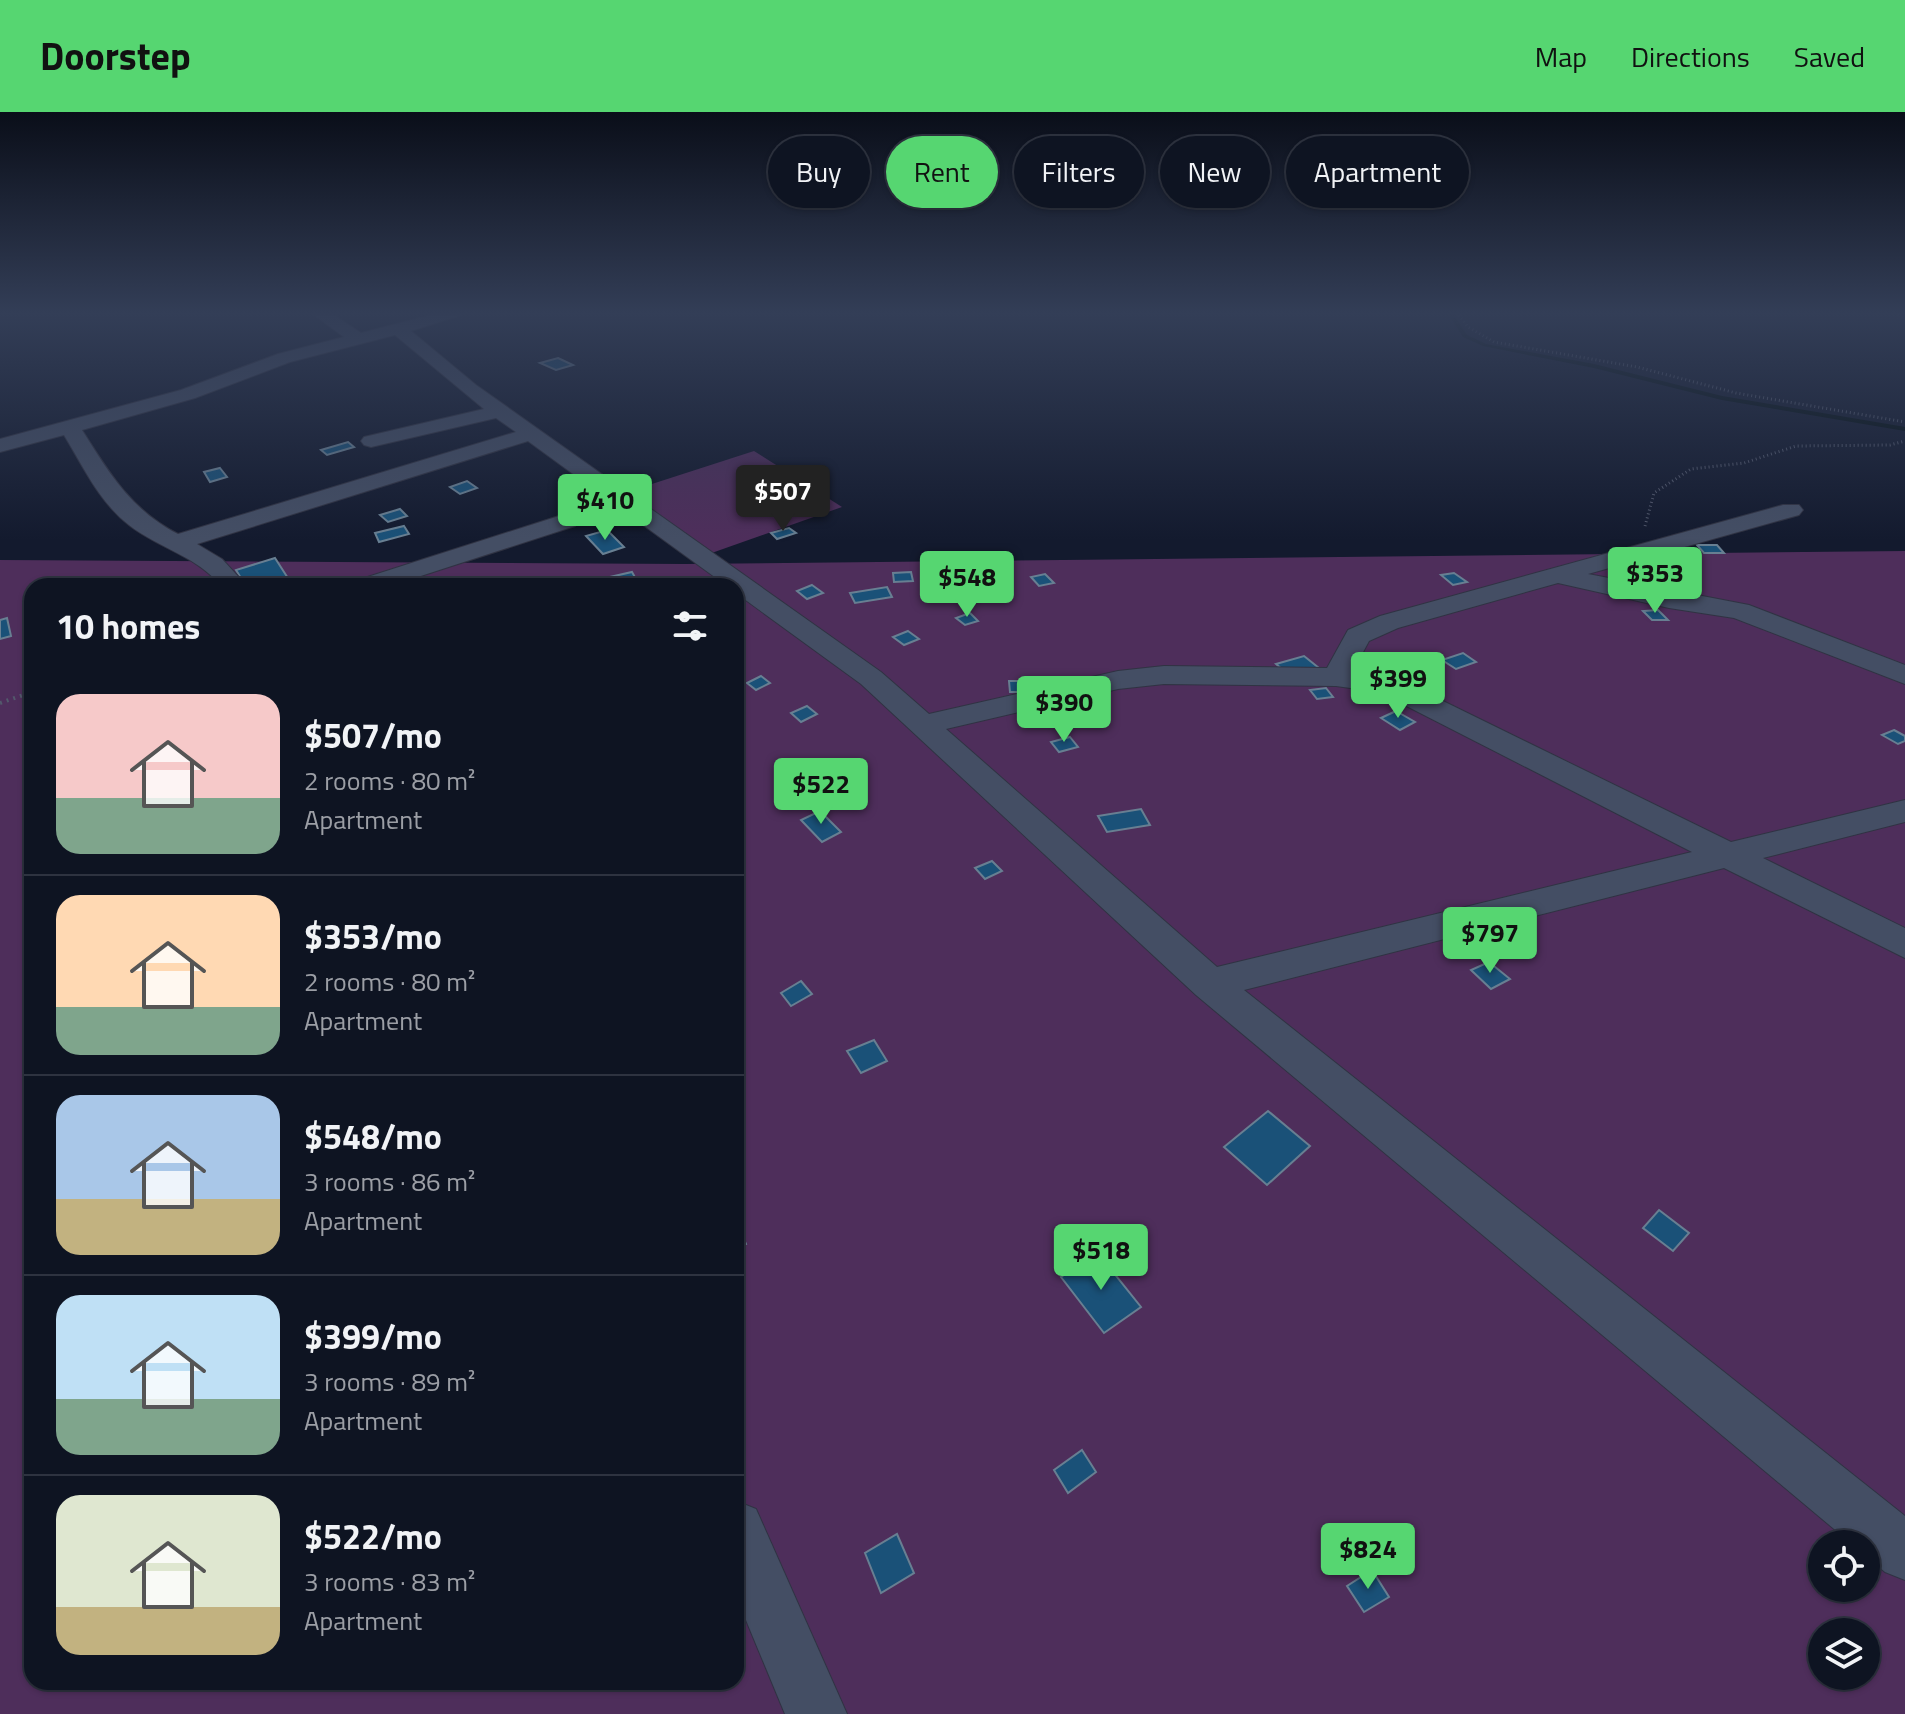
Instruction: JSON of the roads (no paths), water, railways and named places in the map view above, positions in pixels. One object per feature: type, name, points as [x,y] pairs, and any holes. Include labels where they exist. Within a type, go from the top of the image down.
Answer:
[{"type":"street","points":[[0,446],[71,429],[198,390]]},
{"type":"street","points":[[474,390],[733,578]]},
{"type":"street","points":[[371,441],[500,411]]},
{"type":"street","points":[[71,429],[135,518],[224,570],[229,578]]},
{"type":"street","points":[[174,543],[534,433]]},
{"type":"street","points":[[389,578],[567,521],[588,505],[604,485]]},
{"type":"street","points":[[1336,677],[1358,636],[1379,627],[1791,510]]},
{"type":"street","points":[[1562,576],[1669,600],[1740,611],[1905,675]]},
{"type":"street","points":[[744,586],[871,678],[1210,984],[1905,1552]]},
{"type":"street","points":[[923,725],[1118,680],[1164,675],[1336,677],[1386,684],[1426,701],[1905,944]]},
{"type":"street","points":[[1210,984],[1905,811]]},
{"type":"street","points":[[744,1548],[816,1714]]},
{"type":"waterway","points":[[1689,390],[1905,429]]}]
